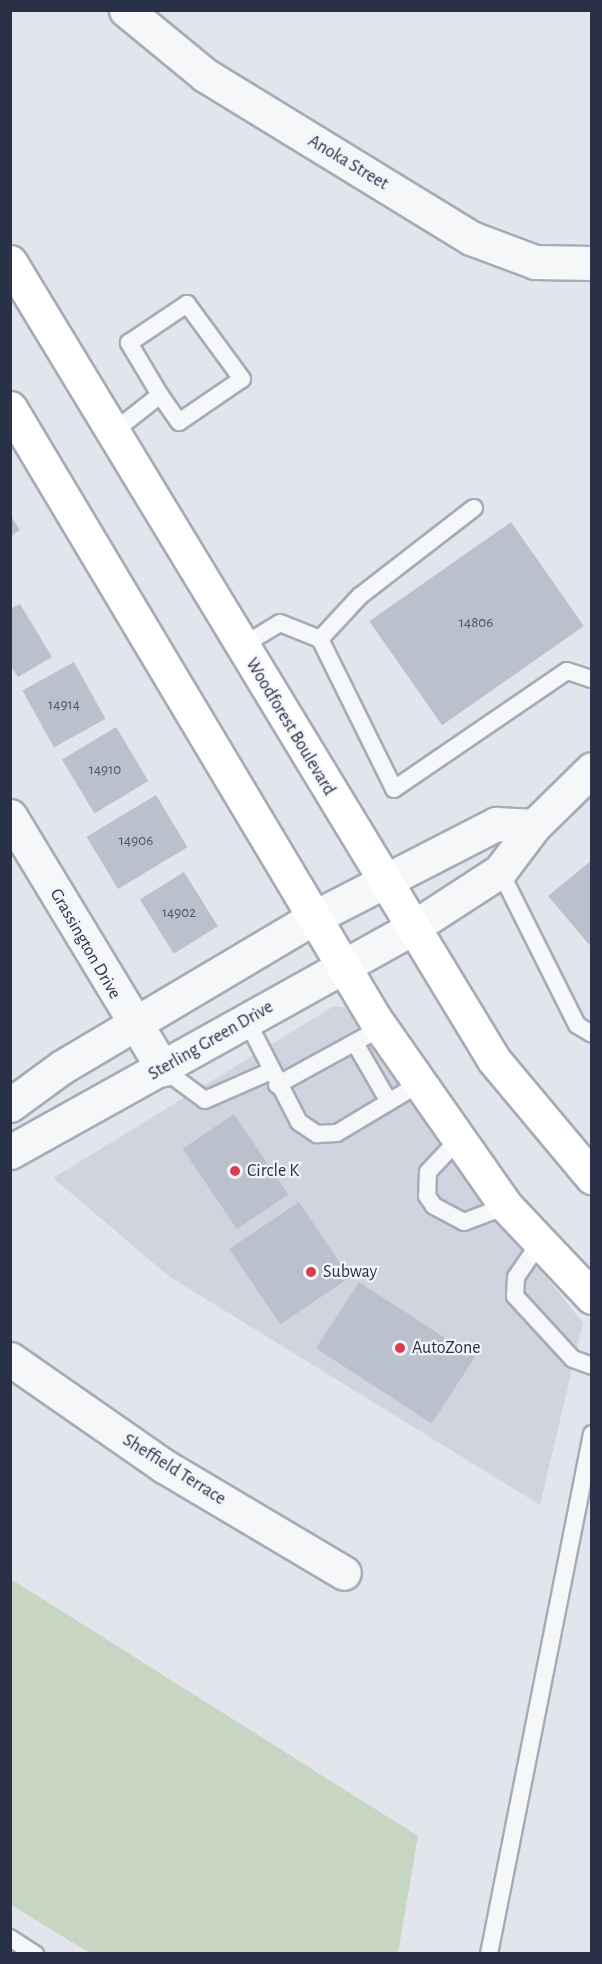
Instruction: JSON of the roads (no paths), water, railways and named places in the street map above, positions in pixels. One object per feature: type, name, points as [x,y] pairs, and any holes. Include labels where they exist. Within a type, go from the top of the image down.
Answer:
[{"type":"main road","name":"Woodforest Boulevard","points":[[10,262],[383,881],[494,1060],[591,1177]]},
{"type":"main road","points":[[10,408],[343,966],[368,1036],[419,1084],[506,1206],[591,1297]]},
{"type":"street","name":"Anoka Street","points":[[126,10],[205,75],[471,238],[535,262],[591,263]]},
{"type":"street","name":"Sterling Green Drive","points":[[10,1152],[163,1069],[412,928],[500,871],[534,826],[591,769]]},
{"type":"street","name":"Grassington Drive","points":[[10,816],[132,1025],[163,1069]]},
{"type":"street","points":[[10,1105],[132,1025],[313,918],[496,824],[534,826]]},
{"type":"street","name":"Sheffield Terrace","points":[[10,1359],[116,1434],[344,1573]]},
{"type":"lane","points":[[187,304],[242,379],[178,422],[160,395],[129,343],[187,304]]},
{"type":"lane","points":[[113,432],[160,395]]},
{"type":"lane","points":[[320,639],[360,596],[474,508]]},
{"type":"lane","points":[[242,646],[280,623],[320,639],[394,789],[567,671],[591,679]]},
{"type":"lane","points":[[500,871],[577,1025],[591,1034]]},
{"type":"lane","points":[[247,1021],[298,1122],[317,1134],[337,1133],[419,1084]]},
{"type":"lane","points":[[163,1069],[205,1100],[274,1078],[368,1036],[389,1102]]},
{"type":"lane","points":[[458,1140],[428,1172],[427,1196],[434,1206],[465,1221],[506,1206]]},
{"type":"lane","points":[[540,1242],[516,1277],[515,1296],[573,1359],[591,1366]]},
{"type":"lane","points":[[489,1953],[591,1434]]},
{"type":"lane","points":[[10,1938],[35,1953]]},
{"type":"place","name":"Circle K","points":[[235,1171]]},
{"type":"place","name":"Subway","points":[[311,1272]]},
{"type":"place","name":"AutoZone","points":[[400,1348]]}]
